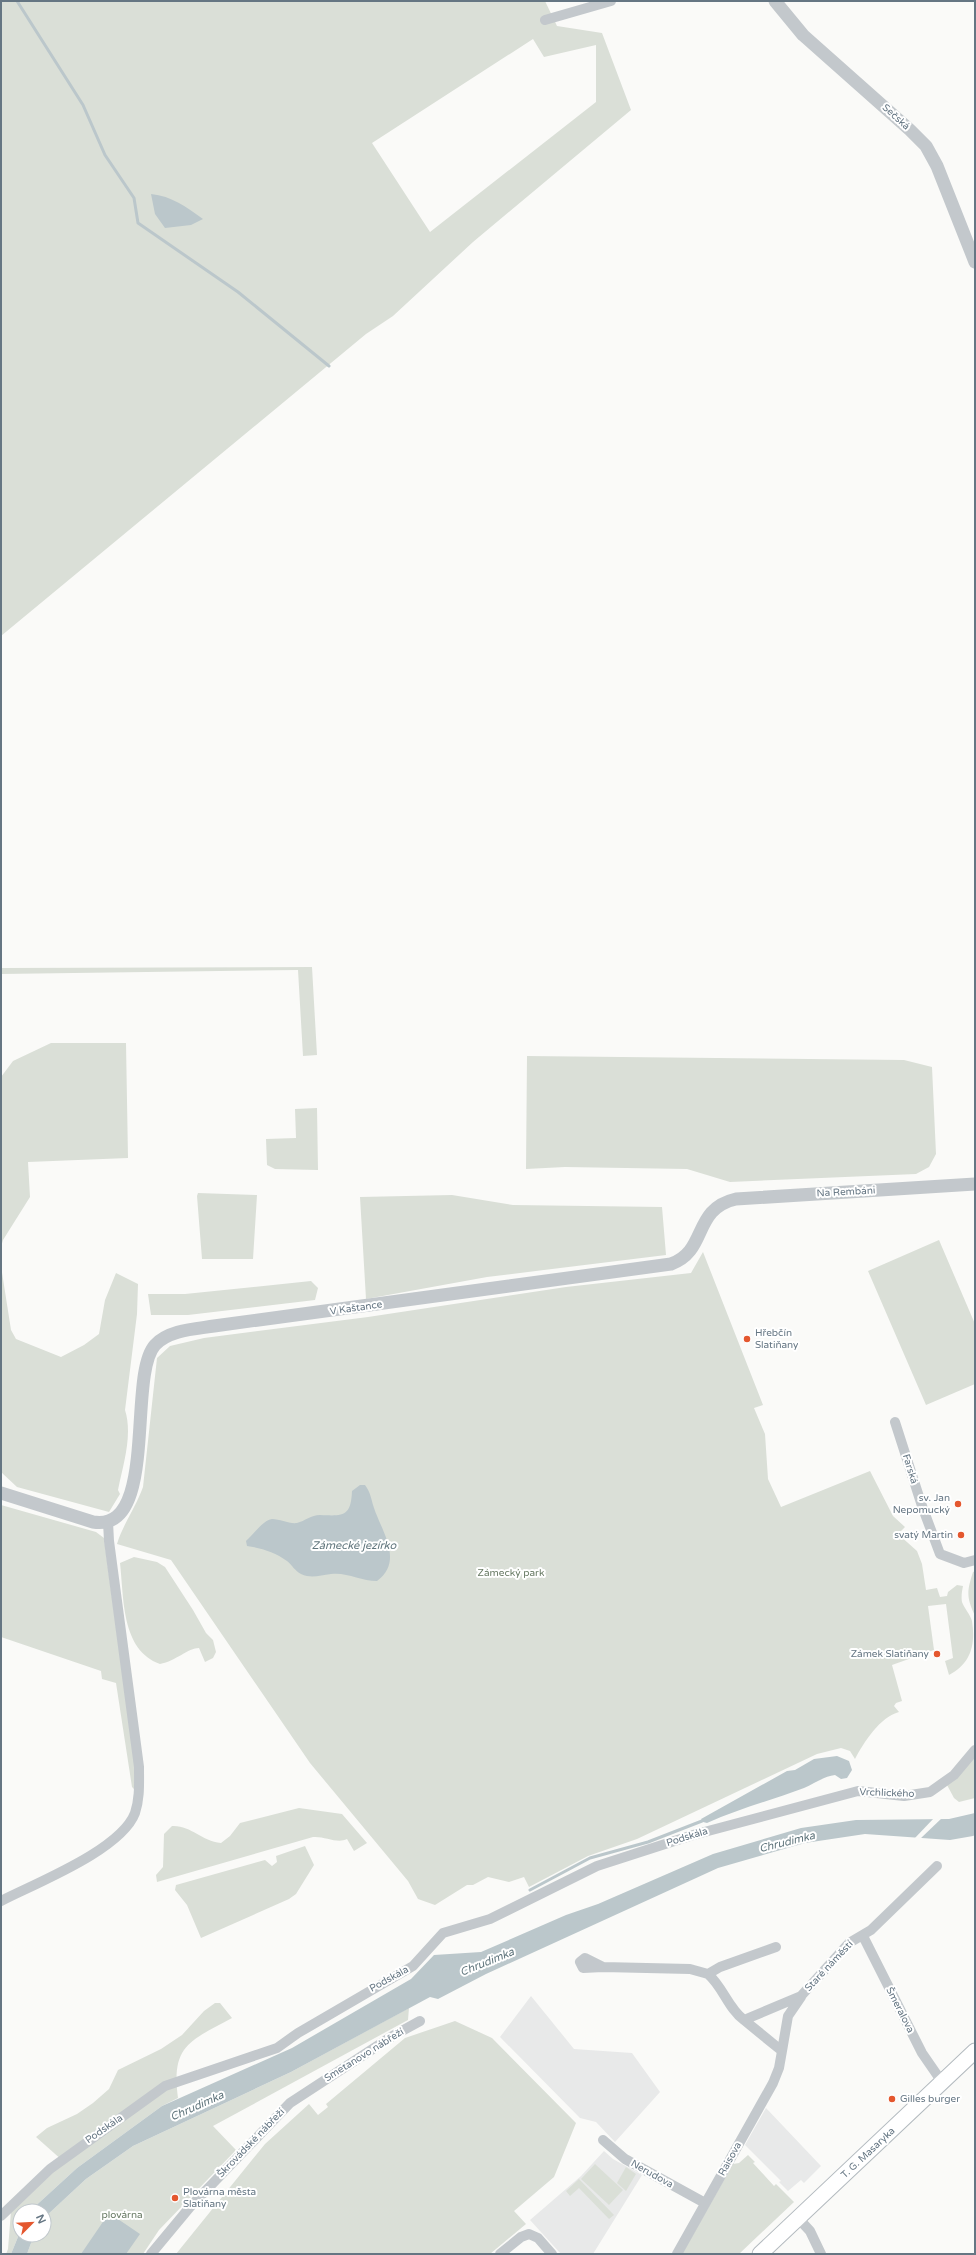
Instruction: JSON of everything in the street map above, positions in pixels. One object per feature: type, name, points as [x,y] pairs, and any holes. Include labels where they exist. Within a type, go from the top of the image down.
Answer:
[{"type":"main road","name":"T. G. Masaryka","points":[[760,2254],[975,2051]]},
{"type":"street","points":[[545,20],[611,1]]},
{"type":"street","name":"Sečská","points":[[775,1],[803,35],[926,146],[937,166],[975,262]]},
{"type":"street","name":"Na Rembáni","points":[[718,1206],[731,1200],[743,1198],[975,1184]]},
{"type":"street","name":"V Kaštance","points":[[108,1522],[119,1515],[129,1497],[136,1467],[146,1365],[154,1346],[164,1338],[180,1332],[214,1326],[671,1264],[681,1260],[691,1250],[708,1216],[718,1206]]},
{"type":"street","name":"Farská","points":[[895,1422],[922,1506],[939,1551],[946,1558],[972,1561]]},
{"type":"street","points":[[1,1493],[93,1522],[108,1522],[108,1541],[139,1767],[137,1803],[134,1814],[120,1834],[102,1848],[1,1901]]},
{"type":"street","name":"Vrchlického","points":[[853,1792],[863,1791],[904,1796],[930,1792],[954,1774],[975,1750]]},
{"type":"street","name":"Podskála","points":[[1,2216],[50,2169],[165,2086],[277,2048],[298,2033],[415,1965],[443,1933],[490,1919],[530,1898],[608,1862],[693,1835],[853,1792]]},
{"type":"street","name":"Staré náměstí","points":[[781,2062],[788,2016],[802,1996],[849,1942],[871,1930],[937,1866]]},
{"type":"street","name":"Šmeralova","points":[[862,1936],[922,2053],[942,2082]]},
{"type":"street","points":[[708,1974],[720,1967],[776,1947]]},
{"type":"street","points":[[603,1967],[690,1969],[708,1974],[715,1981],[732,2009],[782,2051]]},
{"type":"street","name":"Staré náměstí","points":[[744,2020],[802,1996]]},
{"type":"street","name":"Smetanovo nábřeží","points":[[308,2090],[390,2037],[420,2021]]},
{"type":"street","name":"Raisova","points":[[677,2254],[773,2083],[781,2062]]},
{"type":"street","name":"Škrovádské nábřeží","points":[[151,2254],[186,2211],[264,2128],[290,2102],[308,2090]]},
{"type":"street","name":"Nerudova","points":[[603,2140],[625,2159],[705,2203]]},
{"type":"street","points":[[798,2218],[810,2231],[822,2254]]},
{"type":"street","points":[[500,2254],[521,2237],[528,2234],[538,2238],[552,2254]]},
{"type":"shaded area","points":[[531,1996],[574,2049],[632,2053],[660,2092],[615,2142],[596,2122],[580,2118],[500,2037]]},
{"type":"shaded area","points":[[766,2108],[821,2166],[804,2183],[801,2180],[788,2191],[779,2182],[781,2181],[745,2145]]},
{"type":"shaded area","points":[[604,2151],[613,2159],[642,2175],[593,2254],[561,2254],[530,2220],[581,2176]]},
{"type":"green space","points":[[1,1],[545,1],[557,26],[602,33],[631,110],[473,242],[393,316],[366,334],[1,636]],"holes":[[[533,39],[544,57],[596,45],[596,102],[430,232],[372,143]]]},
{"type":"green space","points":[[312,967],[317,1055],[303,1056],[298,970],[1,974],[1,968]]},
{"type":"green space","points":[[51,1043],[126,1043],[128,1158],[28,1162],[30,1197],[3,1240],[1,1247],[1,1077],[13,1061]]},
{"type":"green space","points":[[527,1056],[904,1060],[932,1067],[936,1154],[929,1167],[916,1174],[730,1182],[687,1169],[565,1167],[526,1169]]},
{"type":"green space","points":[[317,1108],[318,1170],[275,1169],[267,1165],[266,1139],[296,1138],[295,1109]]},
{"type":"green space","points":[[198,1193],[257,1195],[253,1259],[202,1259]]},
{"type":"green space","points":[[452,1195],[513,1205],[662,1207],[666,1255],[487,1277],[366,1299],[360,1197]]},
{"type":"green space","points":[[939,1240],[975,1324],[975,1384],[926,1405],[868,1271]]},
{"type":"green space","name":"Zámecký park","points":[[703,1252],[763,1405],[754,1408],[765,1434],[768,1479],[781,1507],[870,1471],[893,1516],[905,1527],[898,1534],[917,1551],[922,1564],[926,1590],[937,1588],[940,1597],[947,1596],[948,1592],[957,1585],[963,1586],[962,1602],[971,1618],[973,1630],[972,1646],[967,1660],[956,1671],[949,1675],[945,1661],[953,1658],[946,1604],[928,1606],[934,1650],[892,1665],[902,1701],[896,1703],[894,1706],[899,1712],[885,1719],[873,1731],[855,1759],[850,1751],[841,1748],[817,1754],[637,1839],[588,1856],[529,1887],[524,1877],[509,1882],[488,1877],[473,1885],[467,1885],[435,1905],[418,1899],[408,1881],[310,1763],[171,1560],[117,1544],[143,1487],[157,1358],[170,1346],[204,1338],[368,1317],[566,1287],[691,1273]]},
{"type":"green space","points":[[1,1266],[11,1330],[16,1339],[61,1357],[84,1345],[99,1334],[105,1300],[116,1273],[138,1284],[137,1314],[125,1410],[128,1440],[118,1490],[120,1494],[109,1512],[17,1487],[1,1472]]},
{"type":"green space","points":[[311,1281],[318,1288],[315,1300],[188,1315],[151,1315],[148,1294],[185,1294]]},
{"type":"green space","points":[[1,1505],[96,1532],[104,1538],[135,1768],[135,1790],[132,1787],[116,1683],[102,1679],[101,1671],[1,1637]]},
{"type":"green space","points":[[134,1557],[157,1562],[165,1567],[206,1633],[213,1640],[216,1652],[213,1658],[205,1662],[199,1648],[160,1664],[147,1657],[138,1647],[131,1635],[124,1607],[120,1563]]},
{"type":"green space","points":[[975,1571],[975,1616],[968,1594],[973,1572]]},
{"type":"green space","points":[[975,1755],[975,1798],[959,1802],[954,1798],[947,1785]]},
{"type":"green space","points":[[299,1808],[342,1814],[367,1843],[354,1851],[347,1839],[339,1841],[313,1837],[157,1882],[156,1875],[163,1867],[164,1834],[172,1826],[179,1826],[191,1830],[214,1842],[221,1843],[230,1836],[240,1823]]},
{"type":"green space","points":[[305,1846],[314,1865],[296,1894],[289,1899],[201,1938],[187,1905],[175,1890],[176,1885],[265,1860],[272,1866],[277,1862],[276,1856]]},
{"type":"green space","points":[[215,2003],[220,2003],[232,2018],[195,2039],[181,2055],[178,2066],[177,2080],[178,2098],[162,2106],[77,2168],[39,2203],[19,2203],[63,2161],[36,2137],[47,2128],[77,2114],[93,2103],[109,2089],[118,2070],[161,2049],[182,2035],[204,2011]]},
{"type":"green space","name":"plovárna","points":[[409,2008],[408,2020],[213,2126],[236,2150],[159,2230],[143,2254],[27,2254],[31,2243],[52,2243],[52,2211],[86,2179],[133,2146],[291,2072]]},
{"type":"green space","points":[[455,2021],[492,2038],[576,2123],[554,2177],[514,2211],[526,2224],[490,2254],[176,2254],[265,2144],[309,2104],[318,2115],[328,2107],[326,2104],[405,2038]]},
{"type":"green space","points":[[748,2155],[755,2162],[753,2163],[774,2186],[776,2184],[794,2202],[739,2254],[682,2254],[733,2164],[739,2163]]},
{"type":"green space","points":[[595,2164],[623,2190],[609,2205],[581,2179]]},
{"type":"green space","points":[[626,2167],[636,2174],[626,2191],[617,2183]]},
{"type":"green space","points":[[579,2179],[614,2215],[609,2219],[579,2188],[570,2196],[566,2191]]},
{"type":"green space","points":[[12,2210],[12,2243],[16,2243],[11,2254],[6,2254],[8,2249]]},
{"type":"water","points":[[151,194],[166,197],[185,206],[203,219],[191,225],[165,228],[155,214]]},
{"type":"water","name":"Zámecké jezírko","points":[[360,1485],[365,1485],[369,1491],[389,1546],[389,1565],[385,1573],[377,1581],[337,1574],[312,1576],[305,1575],[299,1573],[287,1561],[278,1555],[263,1549],[247,1546],[246,1541],[265,1522],[269,1520],[275,1519],[297,1523],[317,1515],[340,1515],[344,1513],[350,1506],[352,1491]]},
{"type":"water","points":[[837,1756],[849,1761],[852,1770],[847,1778],[841,1779],[835,1775],[823,1778],[804,1788],[731,1813],[707,1823],[703,1822],[701,1819],[787,1771],[795,1770],[814,1759]]},
{"type":"water","name":"Chrudimka","points":[[975,1813],[975,1835],[950,1840],[865,1834],[805,1843],[718,1868],[486,1974],[438,1999],[430,1997],[291,2072],[133,2146],[86,2179],[52,2211],[52,2203],[39,2203],[77,2168],[162,2106],[292,2048],[411,1979],[434,1955],[481,1952],[566,1915],[598,1904],[713,1854],[801,1828],[856,1820],[949,1819]]},
{"type":"water","points":[[109,2213],[140,2234],[126,2254],[81,2254]]},
{"type":"water","points":[[16,2243],[31,2243],[27,2254],[11,2254]]},
{"type":"pier","points":[[935,1817],[943,1817],[920,1839],[914,1839]]},
{"type":"waterway","points":[[17,1],[83,105],[105,155],[134,198],[138,223],[238,292],[329,366]]},
{"type":"waterway","points":[[530,1890],[590,1858],[648,1842],[702,1821]]},
{"type":"place","name":"Hřebčín Slatiňany","points":[[747,1339]]},
{"type":"place","name":"sv. Jan Nepomucký","points":[[958,1504]]},
{"type":"place","name":"svatý Martin","points":[[961,1535]]},
{"type":"place","name":"Zámek Slatiňany","points":[[937,1654]]},
{"type":"place","name":"Gilles burger","points":[[892,2099]]},
{"type":"place","name":"Plovárna města Slatiňany","points":[[175,2198]]}]
